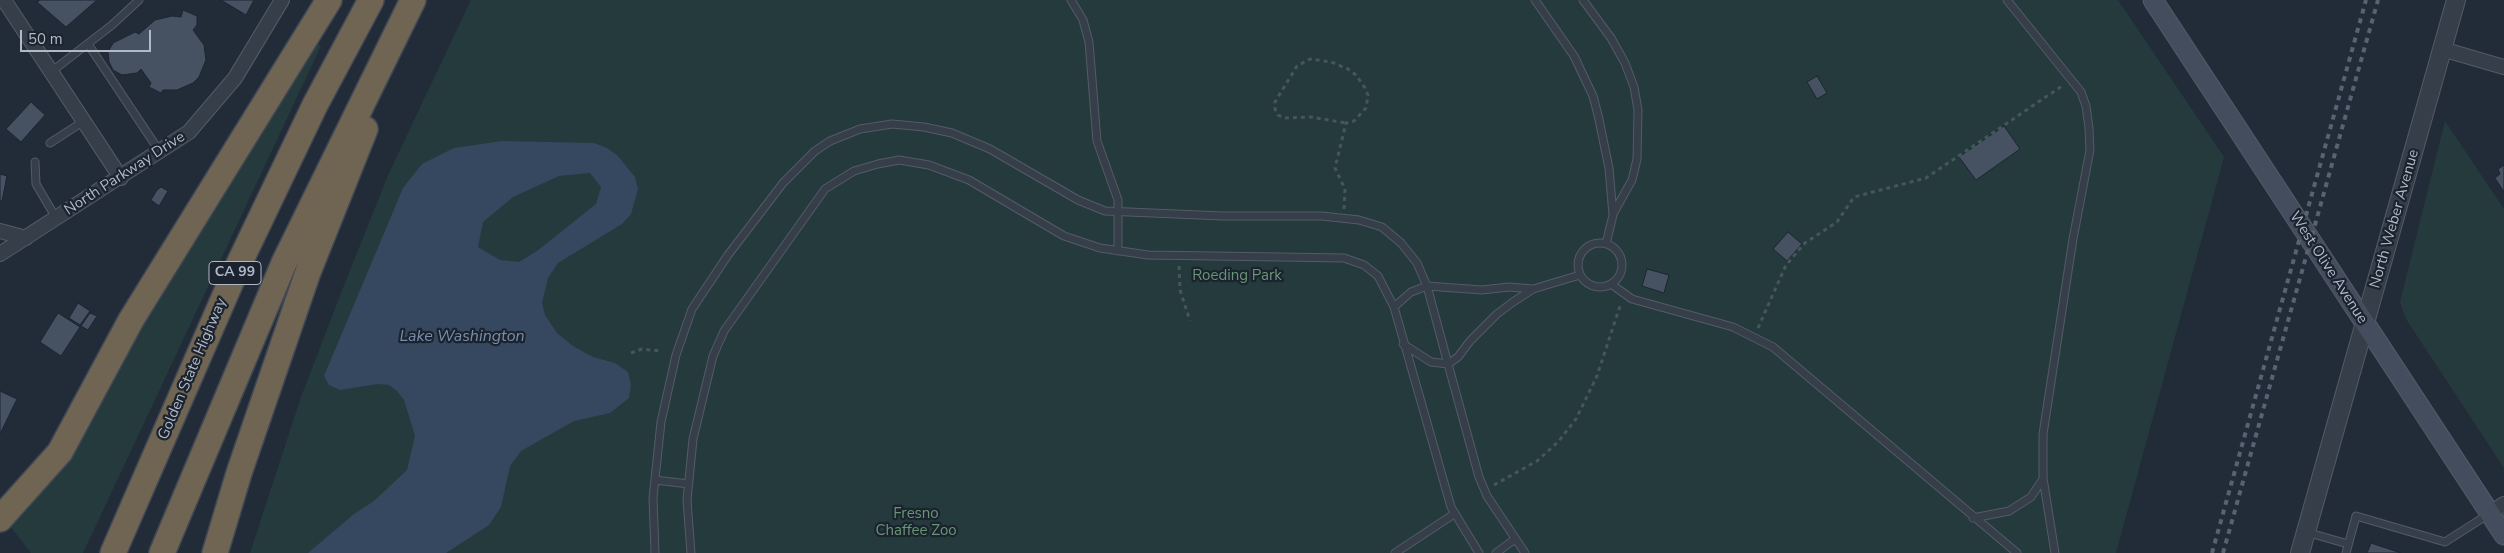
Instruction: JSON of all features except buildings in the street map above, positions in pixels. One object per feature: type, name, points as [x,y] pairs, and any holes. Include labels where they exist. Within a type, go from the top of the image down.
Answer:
[{"type":"highway","points":[[0,519],[37,480],[60,452],[131,320],[329,0]]},
{"type":"highway","name":"Golden State Highway","points":[[114,553],[241,259],[315,104],[371,0]]},
{"type":"highway","name":"CA 99","points":[[162,553],[284,262],[413,0]]},
{"type":"highway","points":[[215,553],[308,272],[362,138],[389,47]]},
{"type":"highway","points":[[0,490],[20,489],[37,480]]},
{"type":"main road","name":"West Olive Avenue","points":[[2153,0],[2244,136],[2365,326],[2497,509],[2504,536]]},
{"type":"street","points":[[4,0],[121,178]]},
{"type":"street","name":"North Parkway Drive","points":[[0,254],[121,178],[189,132],[235,78],[282,0]]},
{"type":"street","name":"North Weber Avenue","points":[[2300,553],[2456,0]]},
{"type":"street","points":[[2442,49],[2504,67]]},
{"type":"street","points":[[0,231],[26,238]]},
{"type":"lane","points":[[51,72],[112,25],[139,0]]},
{"type":"lane","points":[[1071,0],[1083,20],[1089,42],[1097,142],[1113,186],[1119,212],[1118,251]]},
{"type":"lane","points":[[1535,0],[1574,56],[1593,96],[1603,134],[1613,215]]},
{"type":"lane","points":[[1583,0],[1611,38],[1625,63],[1634,87],[1638,110],[1637,159],[1632,180],[1613,215],[1606,244]]},
{"type":"lane","points":[[2007,0],[2072,80],[2086,106],[2090,150],[2080,195],[2044,434],[2044,478],[2055,553]]},
{"type":"lane","points":[[88,44],[160,152]]},
{"type":"lane","points":[[50,143],[84,121]]},
{"type":"lane","points":[[655,553],[653,533],[654,480],[661,422],[676,355],[692,310],[728,255],[783,183],[815,151],[830,141],[860,129],[892,124],[924,127],[952,134],[990,149],[1078,200],[1105,211],[1343,218],[1371,223],[1391,234],[1417,263],[1427,286],[1472,455],[1484,489],[1525,553]]},
{"type":"lane","points":[[691,553],[688,484],[693,439],[713,356],[724,331],[816,198],[838,180],[854,171],[899,160],[951,172],[987,189],[1064,236],[1118,251],[1179,256],[1355,260],[1378,276],[1394,307],[1403,344],[1454,514],[1479,553]]},
{"type":"lane","points":[[35,162],[36,184],[56,218]]},
{"type":"lane","points":[[1606,244],[1617,252],[1622,266],[1617,279],[1611,284],[1597,287],[1590,285],[1580,275],[1578,268],[1581,254],[1592,245],[1606,244]]},
{"type":"lane","points":[[1403,344],[1416,355],[1431,362],[1448,364],[1458,357],[1470,341],[1497,314],[1533,289],[1580,275]]},
{"type":"lane","points":[[1611,284],[1623,293],[1645,304],[1733,327],[1756,336],[1789,360],[1973,518],[2017,553]]},
{"type":"lane","points":[[1394,307],[1411,292],[1427,286],[1482,290],[1509,287],[1533,289]]},
{"type":"lane","points":[[1973,518],[2008,512],[2031,497],[2044,478]]},
{"type":"lane","points":[[654,480],[688,484]]},
{"type":"lane","points":[[2346,553],[2356,516],[2445,542],[2497,509]]},
{"type":"lane","points":[[1395,553],[1454,514]]},
{"type":"lane","points":[[2306,532],[2348,544]]},
{"type":"lane","points":[[1496,553],[1515,539]]},
{"type":"path","points":[[1343,218],[1345,189],[1335,168],[1346,124],[1362,115],[1367,102],[1366,88],[1356,74],[1341,65],[1310,59],[1297,66],[1275,102],[1278,115],[1284,118],[1311,117],[1346,124]]},
{"type":"path","points":[[1756,336],[1786,265],[1805,243],[1837,222],[1854,196],[1926,178],[2072,80]]},
{"type":"path","points":[[1179,256],[1180,290],[1190,321]]},
{"type":"path","points":[[1484,489],[1505,480],[1537,461],[1558,442],[1576,419],[1597,376],[1623,293]]},
{"type":"path","points":[[631,353],[642,349],[660,350]]},
{"type":"green space","name":"Roeding Park","points":[[471,0],[2118,0],[2224,157],[2116,553],[250,553],[301,397],[341,293],[389,173]]},
{"type":"green space","points":[[307,34],[321,46],[83,553],[31,553],[6,521]]},
{"type":"green space","points":[[2445,121],[2504,209],[2504,468],[2406,319],[2400,302]]},
{"type":"water","name":"Lake Washington","points":[[502,141],[594,143],[607,148],[617,155],[635,177],[638,189],[631,214],[622,224],[558,263],[548,278],[542,303],[545,315],[557,333],[573,346],[593,357],[615,363],[628,372],[631,385],[629,398],[610,413],[574,421],[521,451],[510,466],[501,507],[489,525],[446,553],[308,553],[354,514],[374,501],[407,470],[415,436],[404,400],[397,391],[389,385],[378,384],[340,390],[329,385],[324,376],[403,188],[422,164],[454,148]],"holes":[[[590,173],[601,187],[596,204],[537,251],[519,262],[500,260],[478,247],[483,222],[513,197],[559,176]]]},
{"type":"railway","points":[[2212,553],[2366,0]]},
{"type":"railway","points":[[2223,553],[2378,0]]},
{"type":"park label","name":"Fresno Chaffee Zoo","points":[[916,522]]}]
